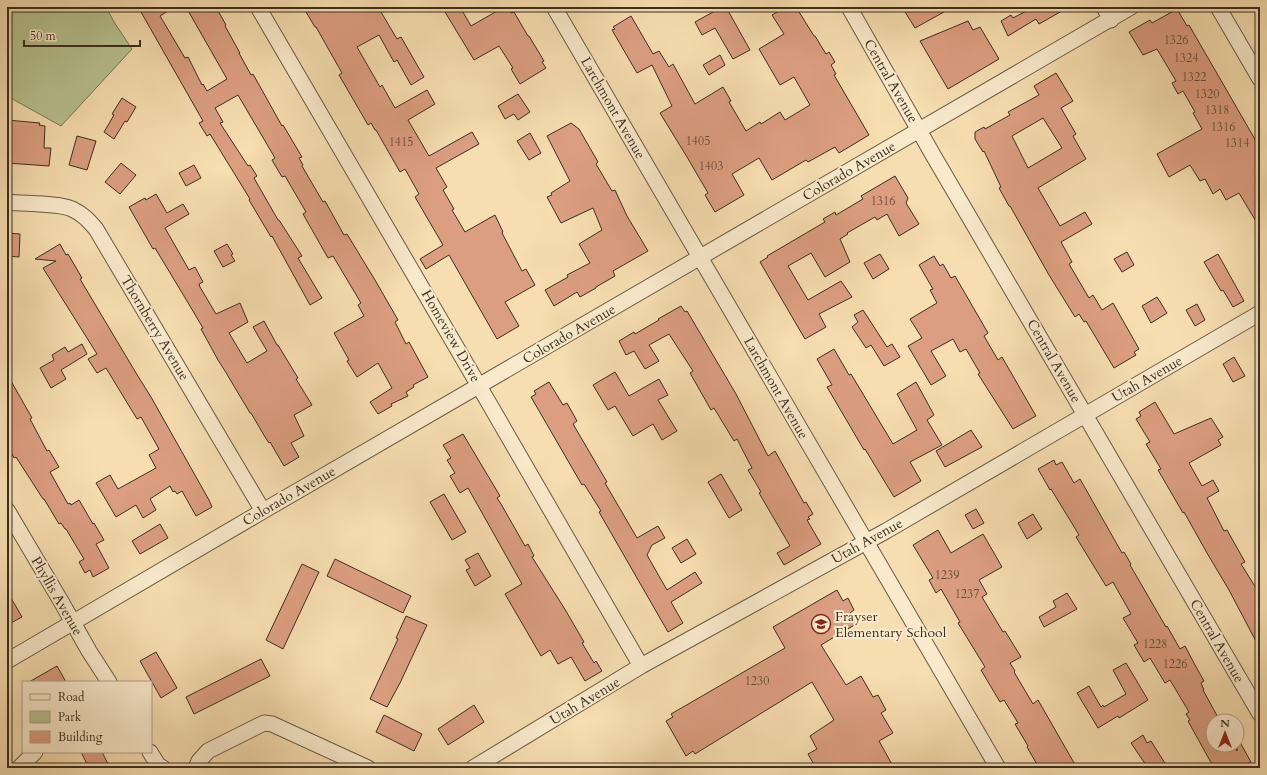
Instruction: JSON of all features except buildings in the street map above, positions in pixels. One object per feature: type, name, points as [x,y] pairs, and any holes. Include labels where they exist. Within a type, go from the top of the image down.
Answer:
[{"type":"street","name":"Homeview Drive","points":[[258,7],[641,666]]},
{"type":"street","name":"Larchmont Avenue","points":[[554,7],[998,768]]},
{"type":"street","name":"Central Avenue","points":[[849,7],[1260,714]]},
{"type":"street","name":"Colorado Avenue","points":[[7,661],[920,130],[1107,13],[1131,7]]},
{"type":"street","points":[[1218,7],[1260,79]]},
{"type":"street","name":"Thornberry Avenue","points":[[7,202],[70,208],[88,219],[96,229],[263,511]]},
{"type":"street","name":"Utah Avenue","points":[[473,768],[641,666],[865,542],[1260,313]]},
{"type":"street","name":"Phyllis Avenue","points":[[7,510],[88,651],[107,681]]},
{"type":"street","points":[[196,768],[199,761],[208,751],[264,723],[272,724],[368,768]]},
{"type":"street","points":[[19,768],[34,753]]},
{"type":"street","points":[[151,753],[158,765],[163,768]]},
{"type":"green space","points":[[7,7],[106,7],[132,49],[61,126],[7,96]]},
{"type":"place","name":"Frayser Elementary School","points":[[821,624]]}]
